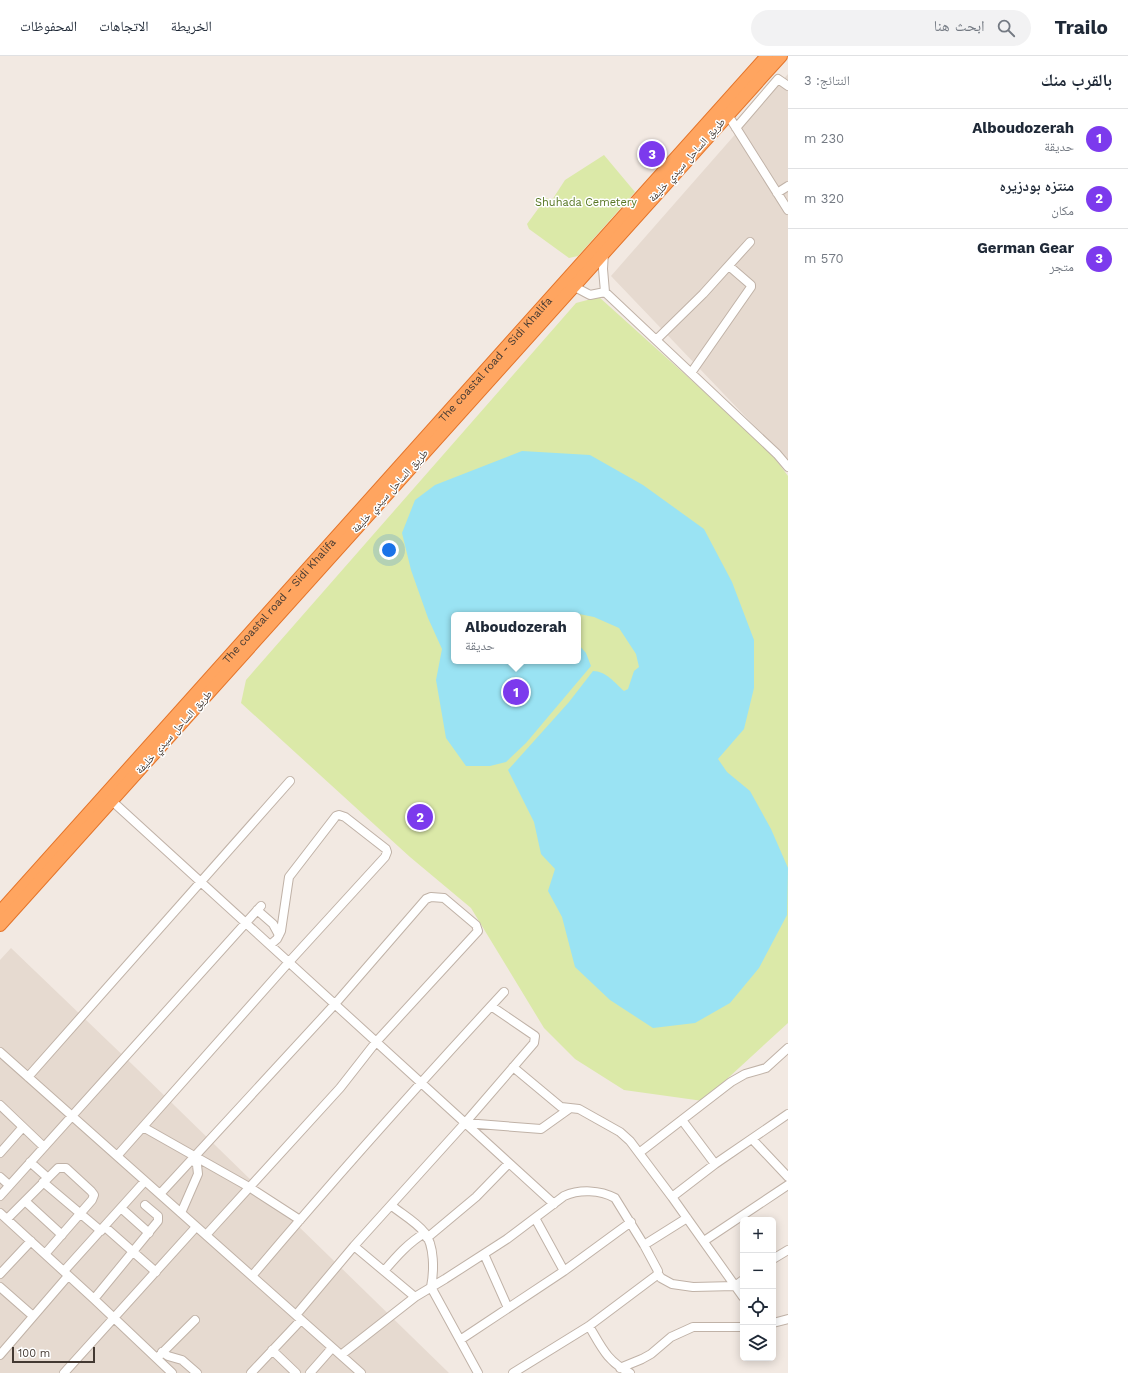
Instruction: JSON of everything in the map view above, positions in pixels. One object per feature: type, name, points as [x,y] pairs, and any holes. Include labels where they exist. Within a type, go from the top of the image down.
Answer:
[{"type":"highway","name":"The coastal road - Sidi Khalifa","points":[[0,912],[153,748],[766,56]]},
{"type":"highway","name":"طريق الساحل سيدي خليفة","points":[[0,925],[112,801],[153,748],[574,286],[780,56]]},
{"type":"street","points":[[768,70],[788,86]]},
{"type":"street","points":[[736,128],[778,79]]},
{"type":"street","points":[[728,115],[788,210]]},
{"type":"street","points":[[777,193],[788,186]]},
{"type":"street","points":[[656,340],[729,266],[750,242]]},
{"type":"street","points":[[604,251],[603,269],[605,292],[787,462]]},
{"type":"street","points":[[691,373],[751,287],[751,285],[729,266]]},
{"type":"street","points":[[574,286],[590,295],[605,292]]},
{"type":"street","points":[[28,1077],[290,781]]},
{"type":"street","points":[[112,801],[554,1204]]},
{"type":"street","points":[[116,1156],[385,857],[387,852],[386,849],[345,817],[339,815],[336,816],[289,877],[279,935],[270,945]]},
{"type":"street","points":[[160,1194],[335,1004],[426,899],[431,897],[444,898],[476,925],[478,932],[376,1042],[340,1088],[206,1235]]},
{"type":"street","points":[[0,1196],[259,908],[273,924],[279,935]]},
{"type":"street","points":[[252,1276],[420,1082],[504,992]]},
{"type":"street","points":[[254,1372],[354,1246],[392,1206],[465,1123],[512,1066],[534,1043],[535,1036],[491,1006]]},
{"type":"street","points":[[639,1153],[731,1082],[745,1074],[766,1068],[788,1048]]},
{"type":"street","points":[[0,1052],[361,1373]]},
{"type":"street","points":[[512,1066],[561,1107],[579,1109],[620,1132],[630,1141],[704,1241],[740,1293]]},
{"type":"street","points":[[0,1105],[44,1147]]},
{"type":"street","points":[[465,1123],[541,1129],[569,1109]]},
{"type":"street","points":[[672,1197],[715,1164],[788,1114]]},
{"type":"street","points":[[682,1120],[715,1164]]},
{"type":"street","points":[[2,1148],[23,1127]]},
{"type":"street","points":[[142,1127],[194,1158],[249,1187],[300,1220]]},
{"type":"street","points":[[752,1139],[788,1177]]},
{"type":"street","points":[[180,1213],[198,1174],[198,1165],[194,1158]]},
{"type":"street","points":[[30,1162],[81,1214],[133,1251],[156,1272]]},
{"type":"street","points":[[384,1271],[419,1236],[426,1235],[476,1197],[509,1163]]},
{"type":"street","points":[[7,1219],[58,1168],[64,1167],[93,1193],[93,1198],[81,1214],[45,1254]]},
{"type":"street","points":[[0,1177],[9,1185]]},
{"type":"street","points":[[0,1355],[33,1316],[66,1273],[145,1181]]},
{"type":"street","points":[[704,1241],[788,1185]]},
{"type":"street","points":[[341,1356],[415,1297],[484,1254],[564,1196],[573,1192],[581,1191],[609,1195],[615,1198],[631,1222],[658,1274],[661,1278],[672,1284],[693,1287],[735,1286],[740,1282]]},
{"type":"street","points":[[25,1201],[62,1235]]},
{"type":"street","points":[[94,1299],[158,1221],[159,1218],[145,1205]]},
{"type":"street","points":[[392,1206],[426,1235],[433,1261],[431,1287],[476,1372]]},
{"type":"street","points":[[121,1208],[148,1233]]},
{"type":"street","points":[[0,1213],[114,1318],[159,1355],[172,1373]]},
{"type":"street","points":[[535,1218],[564,1271]]},
{"type":"street","points":[[644,1245],[687,1218]]},
{"type":"street","points":[[460,1340],[564,1271],[631,1222]]},
{"type":"street","points":[[64,1373],[196,1227]]},
{"type":"street","points":[[0,1274],[30,1241]]},
{"type":"street","points":[[354,1246],[415,1297]]},
{"type":"street","points":[[776,1257],[788,1250]]},
{"type":"street","points":[[484,1254],[508,1308]]},
{"type":"street","points":[[513,1373],[589,1326],[658,1274]]},
{"type":"street","points":[[0,1287],[33,1316]]},
{"type":"street","points":[[776,1322],[788,1319]]},
{"type":"street","points":[[159,1355],[194,1320]]},
{"type":"street","points":[[589,1326],[607,1356],[620,1368],[630,1373]]},
{"type":"street","points":[[620,1368],[651,1354],[671,1337],[693,1327],[740,1328]]},
{"type":"street","points":[[310,1373],[332,1348]]},
{"type":"street","points":[[272,1350],[296,1373]]},
{"type":"street","points":[[159,1355],[182,1360],[197,1373]]},
{"type":"shaded area","points":[[788,74],[788,461],[611,276]]},
{"type":"shaded area","points":[[11,948],[449,1373],[0,1373],[0,960]]},
{"type":"green space","name":"Shuhada Cemetery","points":[[604,155],[635,192],[578,256],[569,258],[529,229],[527,224],[546,198],[552,200],[565,180]]},
{"type":"green space","points":[[599,297],[768,449],[788,476],[788,1023],[703,1101],[624,1090],[575,1059],[544,1028],[471,908],[410,857],[241,703],[246,680],[576,303]]},
{"type":"water","points":[[522,451],[590,455],[643,485],[704,529],[732,582],[754,640],[754,688],[744,729],[718,759],[727,772],[750,791],[771,829],[788,868],[787,915],[759,968],[730,1003],[695,1023],[653,1028],[610,1000],[575,967],[562,917],[548,891],[555,869],[541,854],[534,822],[508,770],[569,702],[593,671],[606,675],[624,691],[628,689],[634,671],[639,667],[636,654],[619,628],[594,617],[581,614],[581,612],[451,612],[451,664],[581,664],[581,647],[586,653],[591,666],[526,743],[506,762],[490,766],[466,766],[446,738],[436,680],[442,649],[428,618],[411,570],[402,533],[415,500],[435,485]]},
{"type":"place","name":"German Gear","points":[[652,154]]},
{"type":"place","name":"Alboudozerah","points":[[516,692]]},
{"type":"place","name":"منتزه بودزيره","points":[[420,817]]}]
